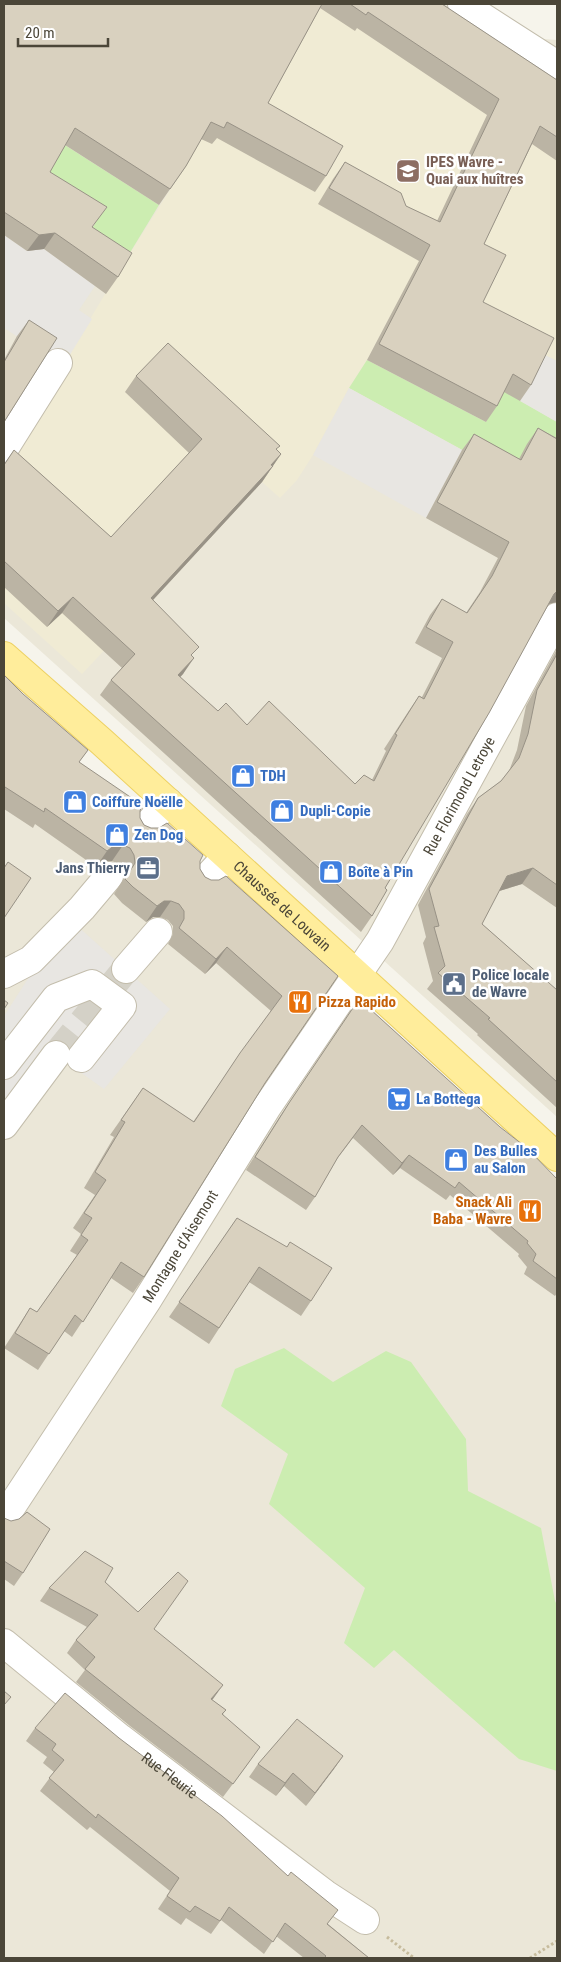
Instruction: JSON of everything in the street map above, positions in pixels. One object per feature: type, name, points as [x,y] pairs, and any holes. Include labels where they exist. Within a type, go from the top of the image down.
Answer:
[{"type":"main road","name":"Chaussée de Louvain","points":[[4,656],[168,802],[557,1157]]},
{"type":"street","points":[[462,4],[557,65]]},
{"type":"street","points":[[4,449],[58,362]]},
{"type":"street","name":"Rue Florimond Letroye","points":[[357,974],[380,941],[557,617]]},
{"type":"street","points":[[144,829],[168,802]]},
{"type":"street","points":[[204,882],[227,856]]},
{"type":"street","points":[[4,974],[31,960],[82,908],[109,876]]},
{"type":"street","points":[[126,969],[158,932]]},
{"type":"street","name":"Montagne d'Aisemont","points":[[4,1518],[146,1302],[267,1107],[357,974]]},
{"type":"street","points":[[4,1065],[56,998],[92,984],[122,1006],[68,1056],[13,1092],[4,1125]]},
{"type":"street","name":"Rue Fleurie","points":[[4,1644],[120,1738],[324,1894],[365,1920]]},
{"type":"path","points":[[530,1958],[557,1941]]},
{"type":"shaded area","points":[[4,4],[445,4],[496,35],[557,40],[557,1117],[4,618]]},
{"type":"shaded area","points":[[263,4],[417,4],[557,104],[557,361],[406,286],[367,360],[297,480],[280,498],[262,482],[82,674],[4,603],[4,463],[120,269],[175,182]]},
{"type":"shaded area","points":[[4,235],[27,251],[44,249],[95,286],[79,310],[92,319],[63,366],[4,328]]},
{"type":"shaded area","points":[[543,354],[557,361],[557,422],[520,401]]},
{"type":"shaded area","points":[[349,388],[462,450],[426,518],[313,455]]},
{"type":"shaded area","points":[[4,694],[557,1193],[557,1958],[4,1958]]},
{"type":"shaded area","points":[[75,924],[170,1009],[104,1089],[56,1055],[4,1106],[4,1016],[31,974]]},
{"type":"green space","points":[[27,121],[159,205],[120,269],[81,243],[95,224],[39,188]]},
{"type":"green space","points":[[367,360],[486,422],[502,390],[557,422],[550,498],[349,388]]},
{"type":"green space","points":[[284,1348],[333,1382],[386,1351],[411,1362],[466,1439],[468,1491],[541,1528],[557,1605],[557,1771],[519,1759],[394,1650],[374,1668],[344,1643],[365,1588],[269,1504],[288,1454],[221,1406],[235,1369]]},
{"type":"building","points":[[4,4],[322,4],[268,103],[343,146],[326,176],[227,122],[224,128],[211,122],[186,166],[170,189],[75,128],[50,172],[107,207],[92,227],[132,253],[118,277],[55,233],[39,235],[4,212]]},
{"type":"building","points":[[350,4],[442,4],[557,80],[557,137],[540,126],[484,244],[506,255],[483,302],[554,338],[531,385],[513,374],[497,406],[379,344],[430,245],[329,188],[345,162],[401,193],[406,206],[440,222],[499,99],[368,12],[366,15]]},
{"type":"building","points":[[29,320],[57,338],[4,422],[4,362]]},
{"type":"building","points":[[168,343],[280,446],[276,449],[281,454],[271,465],[273,466],[151,598],[199,647],[191,655],[194,658],[178,675],[218,711],[226,703],[247,725],[269,701],[355,784],[364,775],[374,781],[397,735],[395,734],[419,696],[424,699],[453,642],[426,627],[442,599],[467,613],[492,576],[509,542],[437,502],[474,434],[521,460],[538,428],[557,439],[557,591],[489,713],[385,888],[387,890],[372,916],[111,680],[135,654],[73,597],[58,611],[4,561],[4,465],[14,450],[111,537],[202,439],[136,376]]},
{"type":"building","points":[[557,654],[557,885],[533,868],[507,876],[482,924],[557,990],[557,1082],[488,1019],[490,1018],[438,973],[445,966],[434,927],[439,926],[429,889],[478,798],[501,781],[519,758],[528,734],[537,690]]},
{"type":"building","points":[[4,675],[23,694],[88,750],[79,762],[142,805],[140,818],[144,825],[151,828],[159,828],[167,823],[203,855],[200,861],[200,869],[205,877],[211,880],[219,880],[226,876],[338,976],[265,1083],[144,1277],[121,1262],[83,1322],[75,1315],[49,1354],[15,1333],[30,1308],[37,1312],[88,1240],[81,1235],[92,1218],[84,1213],[106,1180],[95,1172],[125,1122],[121,1120],[143,1088],[194,1122],[240,1053],[282,996],[227,947],[216,959],[179,928],[184,919],[184,911],[179,904],[164,901],[157,906],[133,887],[125,879],[135,863],[134,855],[130,848],[123,845],[115,845],[107,851],[45,808],[44,812],[4,787]]},
{"type":"building","points":[[8,862],[31,878],[4,918],[4,868]]},
{"type":"building","points":[[359,999],[500,1127],[527,1148],[557,1179],[557,1279],[533,1261],[536,1254],[527,1243],[528,1241],[459,1182],[455,1188],[409,1155],[402,1163],[362,1125],[338,1157],[315,1197],[255,1157]]},
{"type":"building","points":[[4,1000],[8,1003],[4,1009]]},
{"type":"building","points":[[237,1218],[287,1247],[290,1242],[332,1268],[311,1301],[259,1267],[219,1328],[179,1302]]},
{"type":"building","points":[[27,1512],[50,1529],[23,1573],[4,1561],[4,1518],[11,1521],[19,1519]]},
{"type":"building","points":[[85,1551],[113,1568],[105,1582],[138,1612],[178,1572],[188,1581],[154,1629],[223,1685],[211,1699],[226,1710],[222,1714],[260,1747],[233,1784],[85,1669],[95,1657],[76,1640],[98,1615],[49,1588]]},
{"type":"building","points":[[4,1691],[11,1697],[4,1705]]},
{"type":"building","points":[[65,1693],[119,1738],[222,1816],[288,1876],[291,1872],[338,1910],[327,1924],[369,1958],[324,1958],[326,1956],[285,1923],[273,1942],[229,1907],[220,1921],[195,1906],[190,1912],[167,1896],[179,1878],[98,1814],[96,1818],[49,1778],[64,1760],[52,1750],[56,1744],[35,1728]]},
{"type":"building","points":[[297,1719],[343,1756],[315,1793],[293,1773],[285,1783],[258,1764]]},
{"type":"tunnel","points":[[56,1055],[126,969]]},
{"type":"place","name":"IPES Wavre - Quai aux huîtres","points":[[408,171]]},
{"type":"place","name":"TDH","points":[[243,776]]},
{"type":"place","name":"Coiffure Noëlle","points":[[75,802]]},
{"type":"place","name":"Dupli-Copie","points":[[282,811]]},
{"type":"place","name":"Zen Dog","points":[[117,835]]},
{"type":"place","name":"Jans Thierry","points":[[148,868]]},
{"type":"place","name":"Boîte à Pin","points":[[331,872]]},
{"type":"place","name":"Police locale de Wavre","points":[[454,984]]},
{"type":"place","name":"Pizza Rapido","points":[[300,1002]]},
{"type":"place","name":"La Bottega","points":[[399,1099]]},
{"type":"place","name":"Des Bulles au Salon","points":[[456,1160]]},
{"type":"place","name":"Snack Ali Baba - Wavre","points":[[530,1211]]}]
